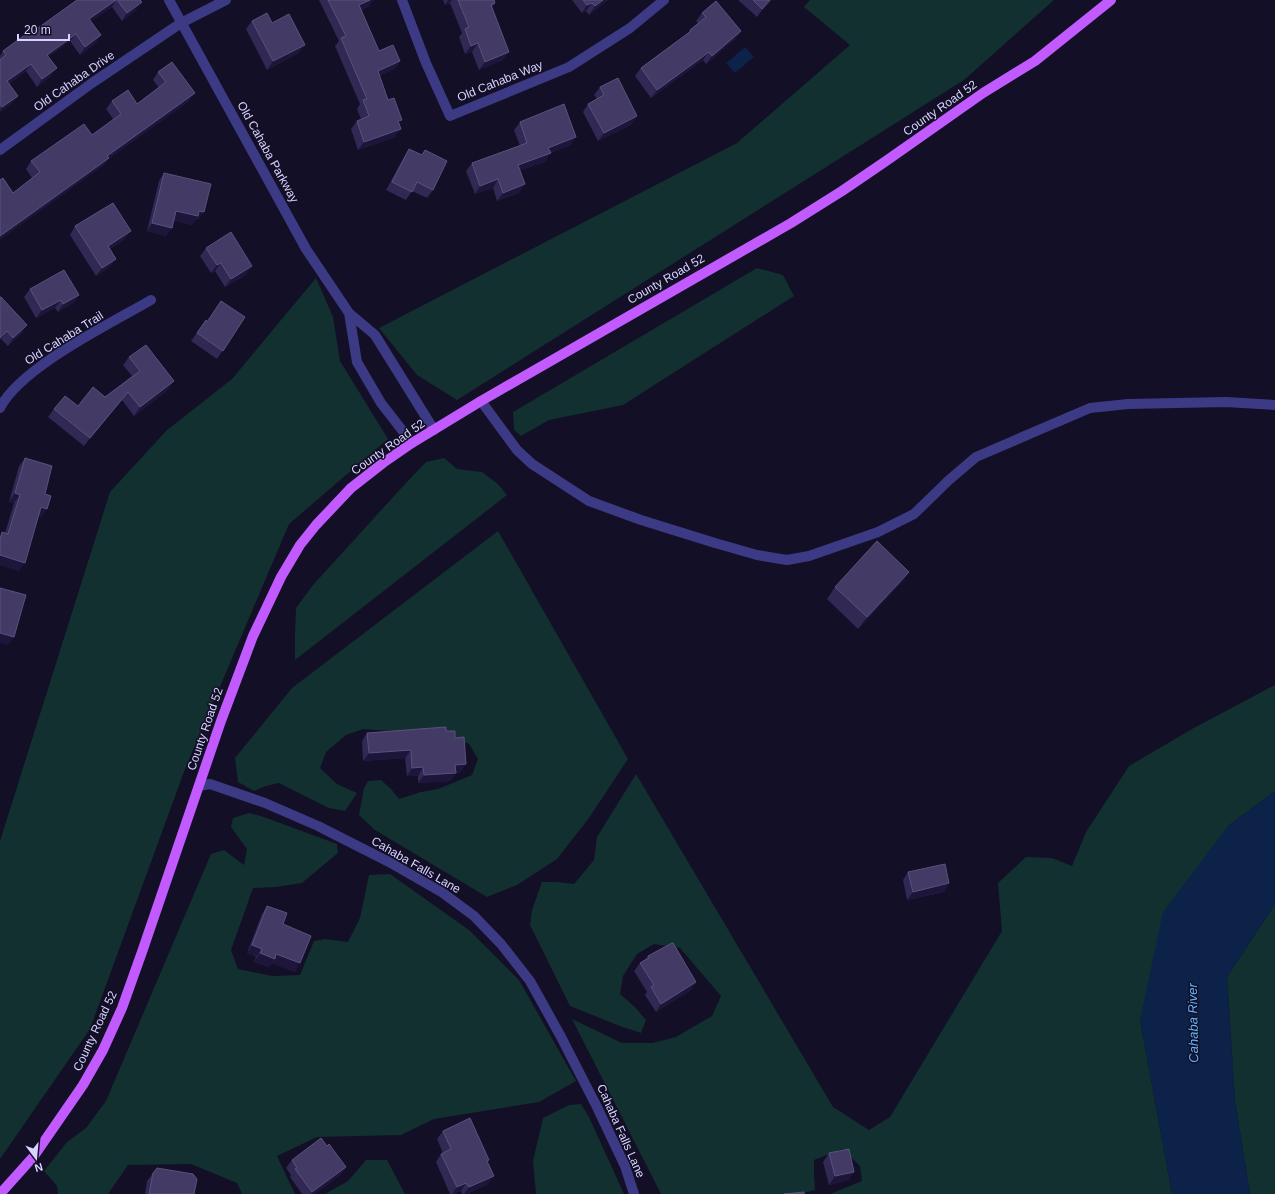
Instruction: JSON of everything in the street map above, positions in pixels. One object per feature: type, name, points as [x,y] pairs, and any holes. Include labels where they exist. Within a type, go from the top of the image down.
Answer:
[{"type":"main road","name":"County Road 52","points":[[0,1194],[34,1156],[83,1085],[103,1050],[122,1008],[221,721],[253,636],[281,577],[300,545],[316,525],[351,488],[412,443],[481,401],[784,227],[842,191],[886,162],[983,93],[1035,61],[1111,0]]},
{"type":"street","name":"Old Cahaba Parkway","points":[[169,0],[306,249],[349,314],[375,335],[434,430]]},
{"type":"street","name":"Old Cahaba Drive","points":[[0,150],[92,83],[181,23],[226,0]]},
{"type":"street","name":"Old Cahaba Way","points":[[402,0],[426,63],[450,116],[569,67],[630,28],[664,0]]},
{"type":"street","name":"Old Cahaba Trail","points":[[0,408],[4,399],[25,378],[47,362],[151,300]]},
{"type":"street","name":"Old Cahaba Parkway","points":[[349,314],[357,362],[381,403],[412,443]]},
{"type":"street","points":[[481,401],[517,450],[532,464],[589,501],[715,544],[758,555],[787,560],[809,556],[878,532],[914,514],[949,480],[976,457],[1090,408],[1128,404],[1218,402],[1275,405]]},
{"type":"street","name":"Cahaba Falls Lane","points":[[199,786],[210,784],[265,803],[318,826],[389,862],[443,893],[474,916],[501,944],[530,981],[597,1107],[625,1166],[634,1194]]},
{"type":"green space","points":[[810,0],[1054,0],[964,80],[457,400],[417,375],[379,328],[737,143],[850,45],[804,7]]},
{"type":"green space","points":[[757,268],[783,275],[794,296],[623,405],[549,420],[521,436],[514,430],[513,412]]},
{"type":"green space","points":[[316,278],[333,317],[340,361],[388,439],[289,524],[185,769],[90,1029],[0,1159],[0,841],[110,492],[167,430],[232,379]]},
{"type":"green space","points":[[444,458],[457,469],[482,472],[498,484],[507,495],[295,660],[296,608],[313,585],[426,462]]},
{"type":"green space","points":[[498,531],[628,759],[589,818],[557,859],[517,885],[487,897],[375,830],[359,815],[364,788],[368,781],[381,780],[399,799],[421,792],[438,789],[472,775],[478,759],[469,744],[446,735],[363,729],[346,735],[326,752],[320,768],[337,784],[357,793],[345,811],[329,808],[279,783],[254,791],[238,782],[235,758],[292,688]]},
{"type":"green space","points":[[1275,685],[1275,791],[1228,826],[1140,1020],[1172,1194],[830,1194],[862,1181],[860,1166],[842,1149],[814,1160],[815,1190],[800,1194],[661,1194],[572,1019],[622,1043],[652,1043],[676,1037],[712,1016],[721,996],[680,948],[654,944],[637,954],[623,976],[620,994],[635,1007],[646,1020],[641,1033],[620,1026],[570,1006],[530,925],[532,910],[542,882],[574,884],[594,860],[597,837],[636,774],[833,1107],[869,1130],[890,1117],[1002,931],[998,883],[1026,857],[1052,858],[1072,866],[1086,832],[1129,766],[1192,729]]},
{"type":"green space","points":[[249,813],[337,844],[338,853],[302,883],[276,887],[253,888],[231,950],[238,969],[272,976],[300,975],[314,941],[325,939],[348,942],[360,918],[369,875],[390,874],[469,930],[519,980],[576,1081],[539,1102],[434,1119],[401,1135],[317,1137],[277,1156],[295,1194],[242,1194],[237,1183],[191,1164],[128,1165],[108,1194],[58,1194],[57,1186],[44,1171],[67,1142],[86,1128],[106,1101],[211,854],[224,850],[244,865],[247,849],[231,827],[233,818]]},
{"type":"green space","points":[[1275,904],[1275,1194],[1250,1194],[1235,1101],[1227,977]]},
{"type":"green space","points":[[581,1104],[589,1117],[624,1194],[536,1194],[533,1161],[543,1118],[569,1105]]},
{"type":"green space","points":[[366,1160],[387,1160],[405,1194],[325,1194],[348,1181]]},
{"type":"water","points":[[745,47],[754,57],[735,73],[726,63]]},
{"type":"water","name":"Cahaba River","points":[[1275,791],[1275,904],[1227,977],[1235,1101],[1250,1194],[1172,1194],[1140,1020],[1163,912],[1228,826]]},
{"type":"building","points":[[77,0],[116,0],[89,19],[101,35],[85,47],[76,34],[47,55],[57,68],[42,79],[31,64],[7,81],[18,96],[2,107],[0,104],[0,60],[6,55],[3,51]]},
{"type":"building","points":[[117,0],[140,0],[142,2],[127,13]]},
{"type":"building","points":[[328,0],[370,0],[359,5],[379,51],[393,45],[400,61],[378,71],[388,100],[394,98],[402,120],[398,121],[401,129],[364,142],[357,121],[369,116],[363,100],[367,99],[341,38],[346,36]]},
{"type":"building","points":[[458,0],[494,0],[495,3],[491,5],[509,52],[485,62],[478,43],[471,46],[465,29],[469,27]]},
{"type":"building","points":[[583,0],[603,0],[595,6],[592,3],[587,5]]},
{"type":"building","points":[[753,0],[770,0],[762,9]]},
{"type":"building","points":[[716,1],[741,31],[712,56],[709,52],[657,90],[641,68],[691,31],[690,30],[706,17],[702,13]]},
{"type":"building","points":[[267,13],[272,23],[289,14],[305,45],[273,61],[252,21]]},
{"type":"building","points":[[172,62],[195,93],[107,156],[109,158],[0,236],[0,180],[3,178],[13,193],[40,172],[31,161],[84,124],[92,135],[121,114],[112,101],[128,90],[137,104],[166,82],[158,72]]},
{"type":"building","points":[[618,78],[637,116],[604,133],[588,104],[604,95],[600,87]]},
{"type":"building","points":[[564,104],[576,137],[548,148],[551,153],[518,165],[525,184],[503,193],[498,179],[480,186],[472,163],[527,143],[520,122]]},
{"type":"building","points":[[409,149],[422,155],[425,150],[447,161],[433,190],[417,182],[412,192],[392,182]]},
{"type":"building","points":[[164,173],[211,184],[204,212],[199,211],[198,216],[176,211],[172,228],[152,223]]},
{"type":"building","points":[[113,203],[131,231],[108,246],[116,259],[102,268],[75,226]]},
{"type":"building","points":[[231,232],[252,266],[231,279],[221,263],[217,265],[206,248]]},
{"type":"building","points":[[64,270],[79,295],[63,304],[61,300],[42,310],[30,289]]},
{"type":"building","points":[[0,297],[27,325],[13,338],[7,331],[0,338]]},
{"type":"building","points":[[221,301],[245,317],[223,351],[197,333],[206,320],[207,322]]},
{"type":"building","points":[[146,345],[174,381],[140,407],[128,392],[90,438],[54,409],[65,396],[78,406],[93,387],[105,397],[140,371],[129,357]]},
{"type":"building","points":[[25,458],[52,466],[45,494],[51,496],[47,509],[41,507],[25,563],[0,555],[0,540],[2,532],[8,534],[20,495],[15,493]]},
{"type":"building","points":[[877,541],[909,572],[867,617],[835,587]]},
{"type":"building","points":[[0,588],[26,595],[14,637],[0,633]]},
{"type":"building","points":[[446,727],[446,731],[455,731],[455,738],[464,737],[466,764],[455,765],[456,773],[424,775],[423,767],[412,768],[411,750],[369,753],[367,733]]},
{"type":"building","points":[[945,864],[949,883],[913,892],[908,872]]},
{"type":"building","points":[[267,906],[287,913],[283,924],[311,936],[300,963],[276,954],[275,959],[260,953],[262,949],[252,945]]},
{"type":"building","points":[[672,943],[696,982],[661,1004],[651,987],[654,985],[640,963],[649,958],[648,956]]},
{"type":"building","points":[[470,1118],[489,1160],[487,1161],[494,1176],[469,1187],[466,1183],[457,1187],[441,1154],[451,1149],[443,1131]]},
{"type":"building","points":[[321,1138],[327,1146],[329,1144],[346,1167],[312,1192],[295,1169],[297,1168],[292,1160]]},
{"type":"building","points":[[849,1149],[854,1172],[835,1176],[829,1153]]},
{"type":"building","points":[[157,1168],[193,1174],[197,1179],[194,1194],[149,1194],[153,1173]]},
{"type":"building","points":[[804,1192],[804,1194],[784,1194]]}]
